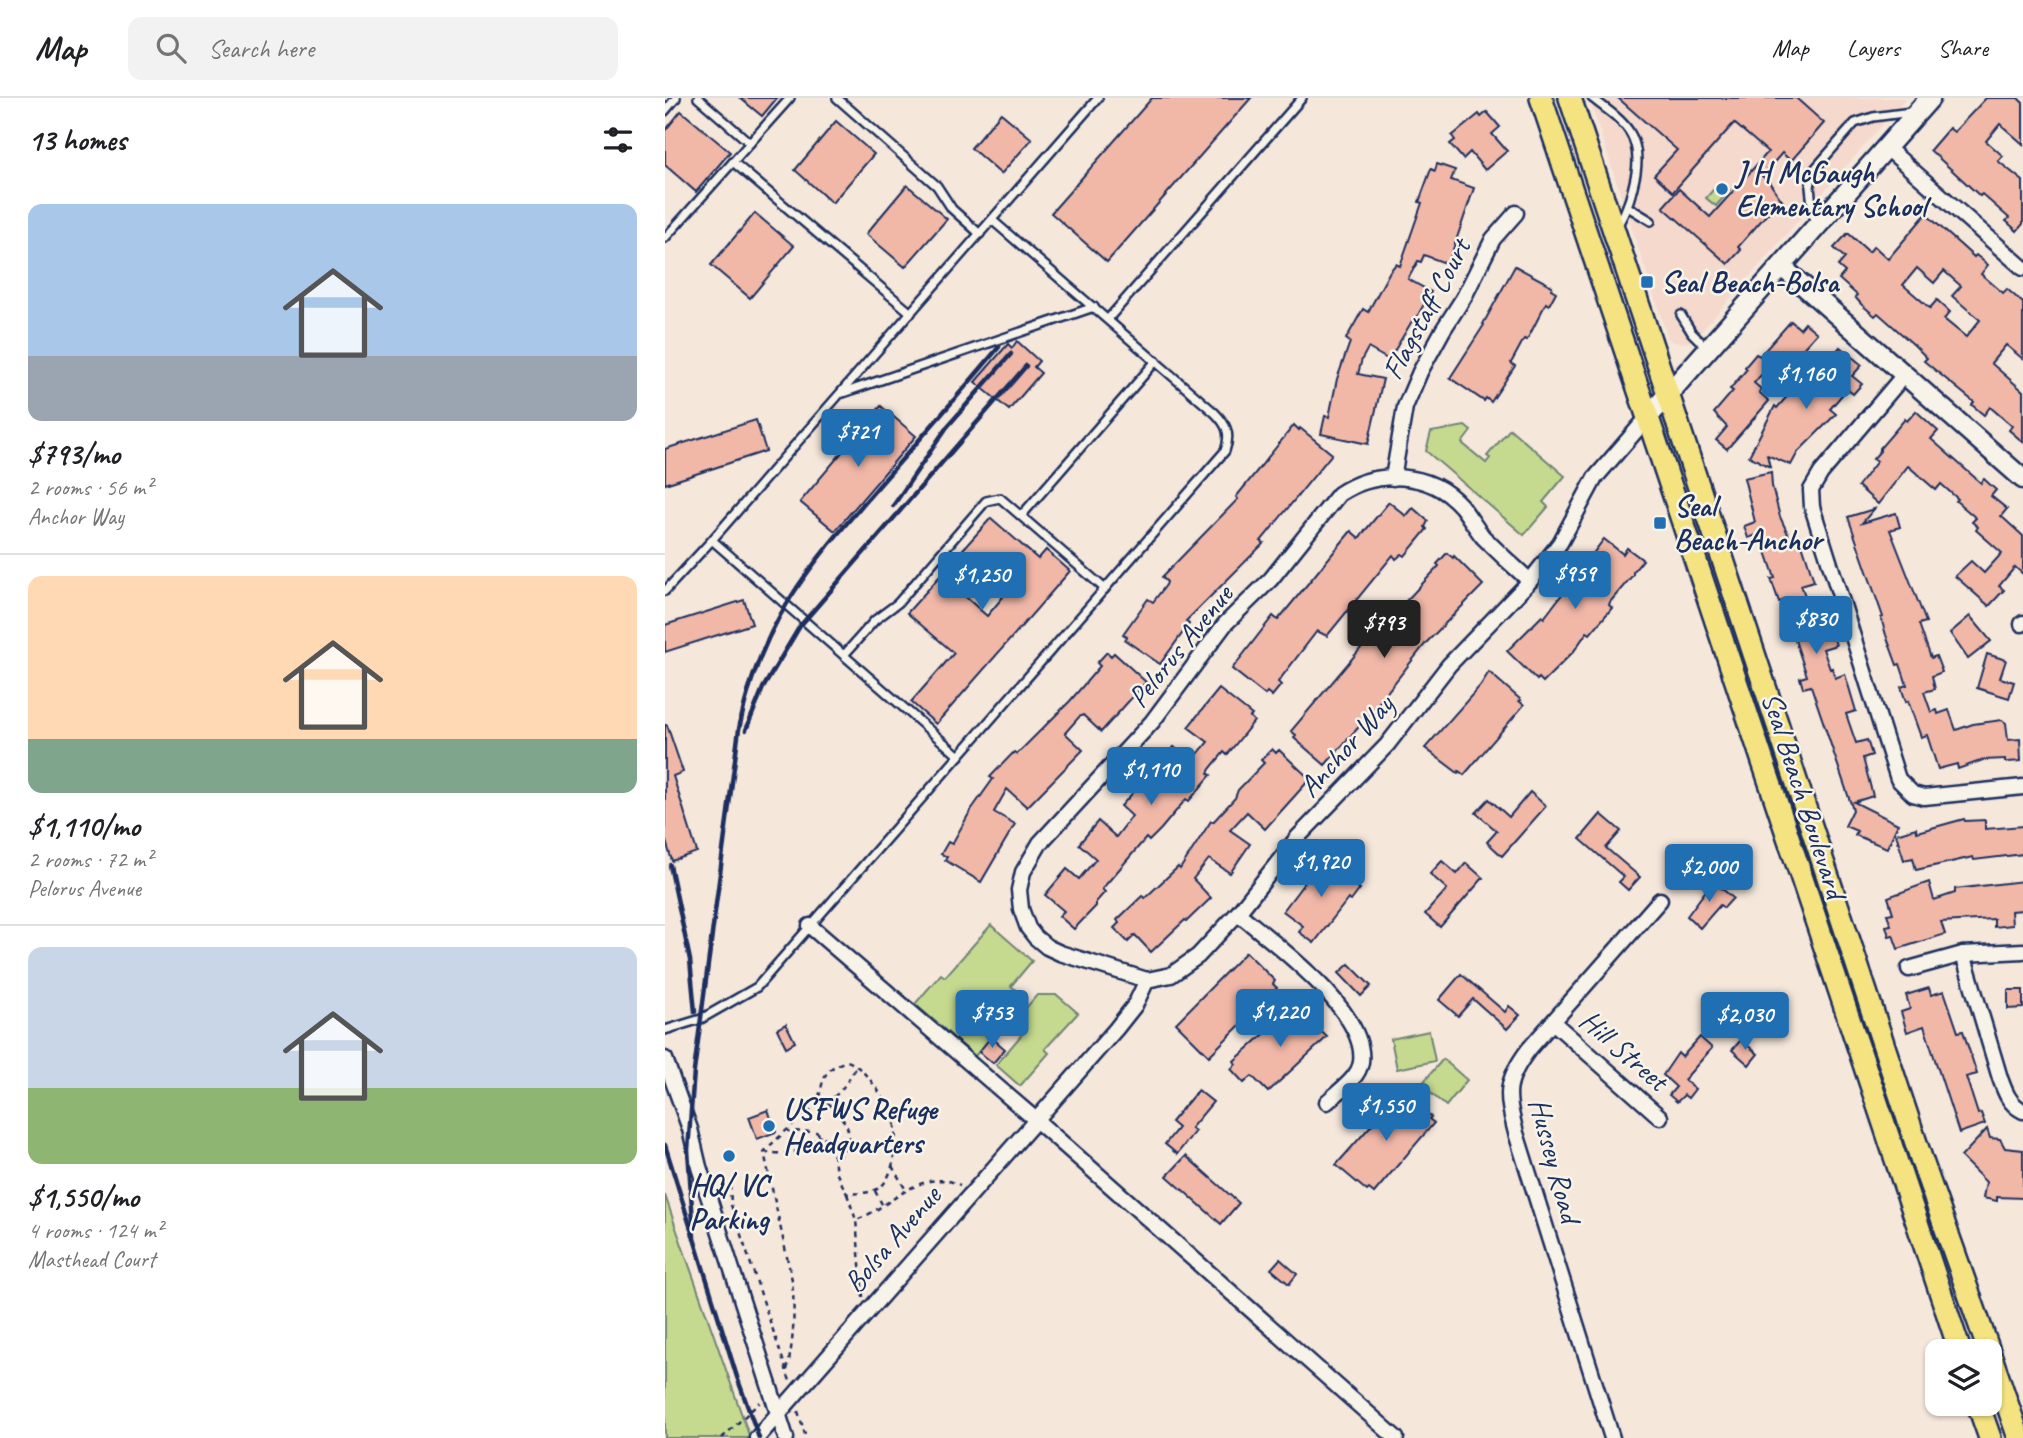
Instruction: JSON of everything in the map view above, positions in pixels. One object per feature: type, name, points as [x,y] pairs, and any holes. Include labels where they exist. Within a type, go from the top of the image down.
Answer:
[{"type":"main road","name":"Seal Beach Boulevard","points":[[1572,98],[1922,1161],[1984,1339]]},
{"type":"main road","name":"Seal Beach Boulevard","points":[[1543,103],[1956,1339]]},
{"type":"main road","points":[[1647,418],[1924,105]]},
{"type":"main road","name":"Seal Beach Boulevard","points":[[2002,1390],[2019,1438]]},
{"type":"main road","points":[[1982,1416],[1990,1438]]},
{"type":"street","points":[[1887,148],[2023,268]]},
{"type":"street","name":"Flagstaff Court","points":[[1393,478],[1405,407],[1419,372],[1464,297],[1493,239],[1516,213]]},
{"type":"street","points":[[1781,266],[2023,479]]},
{"type":"street","points":[[1905,375],[1821,473],[1810,496],[1898,779],[1913,794],[1924,797],[2023,787]]},
{"type":"street","name":"Anchor Way","points":[[1238,913],[1298,837],[1387,745],[1449,666],[1530,581],[1560,543],[1595,478],[1647,418]]},
{"type":"street","name":"Pelorus Avenue","points":[[1147,980],[1060,953],[1035,937],[1028,928],[1021,909],[1019,890],[1023,873],[1050,830],[1152,722],[1226,624],[1271,579],[1339,494],[1353,485],[1371,479],[1419,479],[1434,484],[1460,506],[1482,535],[1530,581]]},
{"type":"street","name":"Hussey Road","points":[[1612,1438],[1510,1110],[1508,1087],[1514,1069],[1529,1049],[1660,900]]},
{"type":"street","points":[[1147,980],[1171,975],[1198,956],[1238,913],[1324,988],[1346,1016],[1359,1044],[1361,1063],[1354,1076],[1327,1102]]},
{"type":"street","points":[[810,926],[1036,1120],[1396,1438]]},
{"type":"street","points":[[1909,969],[1963,954],[2023,951]]},
{"type":"street","points":[[1963,954],[2006,1096],[2014,1106],[2023,1111]]},
{"type":"street","name":"Bolsa Avenue","points":[[757,1438],[1135,1005],[1147,980]]},
{"type":"street","name":"Hill Street","points":[[1554,1023],[1660,1117]]},
{"type":"street","points":[[665,1059],[690,1129],[699,1167],[786,1438]]},
{"type":"lane","points":[[665,111],[676,98]]},
{"type":"lane","points":[[698,98],[750,143]]},
{"type":"lane","points":[[665,238],[790,98]]},
{"type":"lane","points":[[837,98],[937,186],[952,209],[980,234]]},
{"type":"lane","points":[[665,591],[1098,98]]},
{"type":"lane","points":[[1108,319],[1301,98]]},
{"type":"lane","points":[[1543,103],[1572,98]]},
{"type":"lane","points":[[1592,98],[1618,118],[1635,139],[1638,155],[1632,198],[1615,232]]},
{"type":"lane","points":[[1815,228],[1810,187],[1813,171],[1855,123],[1924,105]]},
{"type":"lane","points":[[733,162],[911,313]]},
{"type":"lane","points":[[1627,206],[1651,220]]},
{"type":"lane","points":[[665,1030],[701,1019],[757,988],[1225,450],[1229,438],[1226,424],[992,220]]},
{"type":"lane","points":[[840,394],[1094,307]]},
{"type":"lane","points":[[1681,315],[1692,333],[1708,350]]},
{"type":"lane","points":[[1021,516],[1156,361]]},
{"type":"lane","points":[[844,655],[875,621],[898,603],[986,501],[999,498],[1105,589]]},
{"type":"lane","points":[[712,540],[959,756]]},
{"type":"path","points":[[817,1105],[822,1080],[829,1070],[847,1061],[856,1066],[885,1102],[894,1120],[893,1166],[883,1186],[875,1191],[847,1194]]},
{"type":"path","points":[[764,1152],[788,1131],[792,1124],[817,1105],[828,1103],[849,1080],[856,1066]]},
{"type":"path","points":[[828,1103],[841,1116],[848,1131],[848,1142],[834,1162]]},
{"type":"path","points":[[788,1131],[816,1132],[827,1139],[833,1153],[836,1172],[856,1220],[863,1303]]},
{"type":"path","points":[[764,1152],[786,1154],[804,1150],[820,1135]]},
{"type":"path","points":[[764,1152],[792,1280],[792,1351],[787,1370]]},
{"type":"path","points":[[893,1166],[906,1190]]},
{"type":"path","points":[[856,1220],[867,1216],[906,1190],[933,1181],[952,1181],[963,1187]]},
{"type":"path","points":[[730,1185],[731,1205],[787,1370],[806,1438]]},
{"type":"path","points":[[875,1191],[883,1206]]},
{"type":"path","points":[[722,1438],[750,1413],[764,1396]]},
{"type":"shaded area","name":"J H McGaugh Elementary School","points":[[1589,98],[1906,98],[1699,334],[1687,343],[1673,342],[1668,338]]},
{"type":"green space","points":[[1720,182],[1730,190],[1716,206],[1706,198]]},
{"type":"green space","points":[[1465,426],[1471,431],[1462,443],[1486,463],[1490,458],[1487,456],[1510,429],[1565,476],[1543,502],[1548,507],[1524,535],[1426,451],[1431,432]]},
{"type":"green space","points":[[991,925],[1032,961],[1011,986],[1025,998],[975,1056],[915,1004],[941,974],[945,977]]},
{"type":"green space","points":[[1037,995],[1057,995],[1078,1013],[1045,1049],[1049,1053],[1020,1086],[996,1065],[1024,1032],[1013,1023]]},
{"type":"green space","points":[[1429,1031],[1435,1061],[1397,1069],[1391,1039]]},
{"type":"green space","points":[[1443,1059],[1467,1080],[1446,1106],[1421,1085]]},
{"type":"green space","points":[[665,1195],[676,1228],[750,1438],[665,1438]]},
{"type":"building","points":[[740,98],[777,98],[762,116]]},
{"type":"building","points":[[1152,98],[1251,98],[1107,262],[1051,213]]},
{"type":"building","points":[[1618,98],[1796,98],[1824,123],[1791,161],[1782,153],[1762,176],[1783,202],[1767,214],[1738,247],[1741,250],[1728,264],[1663,207],[1679,189],[1710,217],[1768,152],[1734,123],[1673,192],[1654,175],[1677,150]]},
{"type":"building","points":[[1986,98],[2018,98],[2023,103],[2023,144],[2000,124],[1986,141],[2003,156],[1998,161],[2023,181],[2023,224],[2017,231],[2006,221],[2009,218],[1982,194],[1980,196],[1930,150],[1949,128],[1954,132]]},
{"type":"building","points":[[681,111],[730,152],[696,192],[665,165],[665,131]]},
{"type":"building","points":[[1487,112],[1500,127],[1492,134],[1507,151],[1485,170],[1470,152],[1463,159],[1450,144],[1455,140],[1452,136],[1479,114],[1481,117]]},
{"type":"building","points":[[1001,113],[1032,139],[1001,174],[971,148]]},
{"type":"building","points":[[836,121],[874,154],[832,203],[795,170]]},
{"type":"building","points":[[1437,164],[1455,170],[1451,180],[1474,188],[1448,264],[1424,255],[1421,262],[1418,261],[1408,279],[1431,292],[1414,322],[1412,321],[1389,360],[1368,348],[1362,359],[1358,374],[1383,379],[1368,444],[1321,434],[1325,416],[1329,417],[1337,379],[1350,342],[1346,339],[1363,309],[1368,312],[1390,271],[1396,264],[1400,266],[1422,203],[1419,202],[1431,169],[1435,171]]},
{"type":"building","points":[[907,185],[947,219],[905,267],[866,234]]},
{"type":"building","points":[[755,213],[794,246],[750,298],[711,265]]},
{"type":"building","points":[[1926,214],[1974,257],[1976,255],[1988,265],[1981,274],[2003,293],[2007,289],[2023,303],[2023,359],[2006,345],[1991,363],[2023,391],[2023,442],[2009,430],[2012,426],[1990,407],[1984,415],[1972,405],[1974,402],[1924,361],[1927,358],[1914,345],[1878,313],[1875,316],[1861,304],[1855,297],[1857,295],[1839,279],[1845,272],[1838,266],[1845,258],[1834,248],[1848,233],[1869,252],[1874,246],[1888,259]],"holes":[[[1917,268],[1934,283],[1944,271],[1961,286],[1952,296],[1980,320],[1966,337],[1944,319],[1950,312],[1937,300],[1930,308],[1903,285]]]},
{"type":"building","points":[[1515,266],[1552,286],[1551,289],[1556,292],[1549,305],[1546,303],[1527,340],[1524,339],[1511,363],[1515,366],[1491,402],[1486,398],[1484,401],[1450,378],[1484,325]]},
{"type":"building","points":[[1791,321],[1800,329],[1805,323],[1817,333],[1790,363],[1780,354],[1754,383],[1769,401],[1727,449],[1716,440],[1727,427],[1714,413],[1733,391],[1730,389],[1747,369],[1745,367],[1756,354],[1760,356]]},
{"type":"building","points":[[1017,341],[1039,361],[1034,367],[1041,373],[1009,410],[975,382],[1008,344],[1012,348]]},
{"type":"building","points":[[1840,347],[1862,365],[1852,376],[1862,384],[1853,394],[1847,389],[1830,409],[1836,414],[1798,452],[1791,465],[1767,455],[1770,467],[1749,456],[1775,406],[1777,408],[1797,385],[1803,390]]},
{"type":"building","points":[[881,406],[916,436],[835,531],[800,502]]},
{"type":"building","points":[[1916,411],[1938,431],[1931,439],[1981,483],[1984,479],[1996,490],[1991,496],[2007,509],[2001,516],[2023,536],[2023,574],[2015,567],[1999,586],[2004,590],[1989,606],[1955,576],[1971,561],[1984,573],[2002,553],[1976,530],[1978,527],[1972,522],[1976,518],[1956,501],[1958,499],[1941,484],[1936,490],[1908,466],[1878,504],[1858,486],[1877,461],[1873,459],[1880,448],[1905,419],[1907,421]]},
{"type":"building","points":[[756,420],[766,451],[665,484],[665,449]]},
{"type":"building","points":[[1294,425],[1332,454],[1261,541],[1264,543],[1186,621],[1189,624],[1160,664],[1125,640],[1127,637],[1123,634],[1148,599],[1153,602],[1166,585],[1167,582],[1162,577],[1238,499],[1236,497]]},
{"type":"building","points":[[1771,472],[1780,517],[1790,538],[1799,535],[1814,581],[1801,585],[1811,612],[1813,614],[1824,610],[1836,645],[1823,649],[1835,678],[1845,674],[1856,711],[1846,714],[1856,743],[1867,740],[1872,755],[1863,758],[1873,796],[1854,802],[1898,824],[1887,848],[1855,835],[1857,831],[1845,826],[1853,810],[1811,686],[1803,688],[1800,678],[1807,676],[1782,601],[1779,602],[1771,579],[1775,578],[1760,534],[1748,538],[1744,526],[1755,522],[1744,478]]},
{"type":"building","points":[[1389,502],[1406,516],[1413,508],[1428,521],[1425,527],[1427,529],[1405,556],[1402,554],[1396,559],[1393,555],[1327,636],[1317,631],[1278,682],[1281,685],[1272,696],[1267,692],[1265,695],[1232,669],[1273,616],[1278,620],[1351,531],[1359,538]]},
{"type":"building","points":[[1874,509],[1862,523],[1896,513],[1900,527],[1890,530],[1926,622],[1919,624],[1931,658],[1936,656],[1942,672],[1932,676],[1935,689],[1924,692],[1931,712],[1937,710],[1938,714],[1949,710],[1956,730],[1973,724],[2002,720],[2006,723],[2008,740],[2020,739],[2021,761],[1983,760],[1958,769],[1957,764],[1938,769],[1927,735],[1921,737],[1908,701],[1906,702],[1901,687],[1907,685],[1886,635],[1881,618],[1883,617],[1848,517]]},
{"type":"building","points":[[991,518],[1038,559],[1046,550],[1070,571],[936,724],[911,702],[954,653],[907,613],[941,575],[987,616],[1003,597],[957,556]]},
{"type":"building","points":[[1604,539],[1623,554],[1627,548],[1643,560],[1610,602],[1612,608],[1590,634],[1587,632],[1574,651],[1543,682],[1539,678],[1537,680],[1507,651],[1542,616],[1544,618]]},
{"type":"building","points":[[1447,553],[1453,558],[1454,556],[1483,585],[1426,643],[1365,720],[1325,765],[1294,738],[1296,735],[1291,731],[1388,616],[1390,618],[1439,566],[1437,564]]},
{"type":"building","points":[[744,600],[752,624],[665,652],[665,625]]},
{"type":"building","points":[[1970,616],[1991,641],[1968,659],[1950,633]]},
{"type":"building","points":[[1107,652],[1111,656],[1114,653],[1146,682],[1101,732],[1083,715],[1079,717],[1065,733],[1083,750],[1027,807],[1007,789],[994,812],[1015,824],[981,882],[945,860],[947,857],[941,854],[948,842],[952,844],[993,779],[990,777],[1070,701],[1100,666],[1097,663]]},
{"type":"building","points":[[1987,654],[2006,660],[2000,678],[2014,682],[2009,698],[1977,688]]},
{"type":"building","points":[[1489,672],[1524,705],[1464,775],[1425,748],[1480,686]]},
{"type":"building","points":[[1219,689],[1252,715],[1250,717],[1254,721],[1227,755],[1224,752],[1210,769],[1208,773],[1211,775],[1189,801],[1186,799],[1149,841],[1146,838],[1102,889],[1105,892],[1096,902],[1096,906],[1074,929],[1059,916],[1064,911],[1045,895],[1067,869],[1079,879],[1096,859],[1079,844],[1098,821],[1116,837],[1132,816],[1121,806],[1174,747],[1191,762],[1208,742],[1188,727]]},
{"type":"building","points":[[665,725],[683,772],[673,776],[697,852],[672,861],[665,838]]},
{"type":"building","points":[[1272,749],[1276,753],[1279,750],[1310,779],[1265,829],[1247,812],[1230,830],[1250,844],[1230,873],[1209,859],[1193,879],[1211,898],[1187,921],[1151,952],[1135,935],[1128,942],[1114,928],[1119,923],[1117,920],[1142,896],[1145,898],[1178,867],[1180,869],[1211,821],[1213,822],[1235,798],[1238,790],[1264,763],[1261,760]]},
{"type":"building","points":[[1530,792],[1546,806],[1502,856],[1487,842],[1497,831],[1476,813],[1489,799],[1509,817]]},
{"type":"building","points":[[1601,814],[1621,831],[1606,848],[1640,877],[1628,890],[1619,882],[1624,877],[1580,839]]},
{"type":"building","points":[[1964,819],[1985,820],[1985,829],[2023,826],[2023,854],[1974,860],[1973,857],[1916,870],[1913,858],[1904,860],[1896,834],[1916,828],[1917,832]]},
{"type":"building","points":[[1323,858],[1357,883],[1355,885],[1360,889],[1351,901],[1348,899],[1314,943],[1299,932],[1303,926],[1283,911]]},
{"type":"building","points":[[1442,861],[1457,874],[1466,863],[1483,878],[1440,927],[1425,914],[1447,889],[1430,874]]},
{"type":"building","points":[[1713,881],[1733,898],[1724,908],[1720,905],[1700,928],[1687,916]]},
{"type":"building","points":[[2023,881],[2023,910],[2011,911],[2012,925],[1994,927],[1994,919],[1941,922],[1945,934],[1898,949],[1893,935],[1889,936],[1886,926],[1891,925],[1887,914],[1893,913],[1888,897],[1929,882],[1934,900],[1955,893],[1955,889]]},
{"type":"building","points":[[1246,952],[1275,981],[1273,984],[1277,988],[1209,1056],[1176,1023]]},
{"type":"building","points":[[1349,964],[1371,986],[1361,996],[1339,973]]},
{"type":"building","points":[[1461,974],[1505,1012],[1509,1006],[1520,1015],[1507,1029],[1473,999],[1458,1016],[1439,1000]]},
{"type":"building","points":[[1929,988],[1931,995],[1944,991],[1958,1032],[1963,1031],[1977,1074],[1966,1077],[1978,1114],[1981,1113],[1985,1124],[1959,1133],[1924,1026],[1907,1032],[1901,1012],[1910,1009],[1906,995]]},
{"type":"building","points":[[2008,990],[2023,990],[2023,1008],[2008,1009]]},
{"type":"building","points":[[1301,1001],[1314,1013],[1308,1019],[1327,1037],[1268,1092],[1252,1076],[1244,1083],[1231,1069],[1236,1064],[1234,1061]]},
{"type":"building","points":[[786,1024],[795,1042],[786,1047],[777,1029]]},
{"type":"building","points":[[991,1037],[1005,1049],[993,1063],[979,1052]]},
{"type":"building","points":[[1700,1037],[1712,1048],[1684,1080],[1695,1089],[1688,1098],[1684,1095],[1677,1102],[1669,1095],[1676,1087],[1663,1075],[1678,1053],[1682,1057]]},
{"type":"building","points":[[1741,1040],[1758,1054],[1749,1065],[1732,1050]]},
{"type":"building","points":[[1198,1090],[1213,1102],[1191,1128],[1195,1131],[1177,1154],[1165,1144],[1178,1128],[1171,1122]]},
{"type":"building","points":[[1399,1090],[1431,1117],[1429,1119],[1434,1123],[1374,1193],[1369,1189],[1367,1191],[1336,1165],[1390,1104],[1388,1102]]},
{"type":"building","name":"USFWS Refuge Headquarters","points":[[768,1110],[776,1132],[757,1139],[749,1117]]},
{"type":"building","points":[[1987,1129],[1990,1138],[2000,1139],[2005,1148],[2023,1150],[2023,1198],[1997,1197],[1997,1201],[1983,1198],[1986,1182],[1961,1157]]},
{"type":"building","points":[[1186,1156],[1239,1203],[1221,1224],[1167,1176]]},
{"type":"building","points":[[1280,1259],[1297,1274],[1289,1284],[1271,1269]]},
{"type":"railway","points":[[694,1237],[688,1150],[694,1071],[739,729],[749,690],[776,623],[813,566],[834,538],[999,347]]},
{"type":"railway","points":[[893,506],[947,427],[1011,354]]},
{"type":"railway","points":[[746,730],[763,688],[800,626],[1026,366]]},
{"type":"railway","points":[[670,865],[690,960],[695,1012]]},
{"type":"railway","points":[[665,1145],[737,1377],[759,1438]]},
{"type":"place","name":"J H McGaugh Elementary School","points":[[1722,189]]},
{"type":"place","name":"Seal Beach-Bolsa","points":[[1647,282]]},
{"type":"place","name":"Seal Beach-Anchor","points":[[1660,523]]},
{"type":"place","name":"USFWS Refuge Headquarters","points":[[769,1126]]},
{"type":"place","name":"HQ/ VC Parking","points":[[729,1156]]}]
